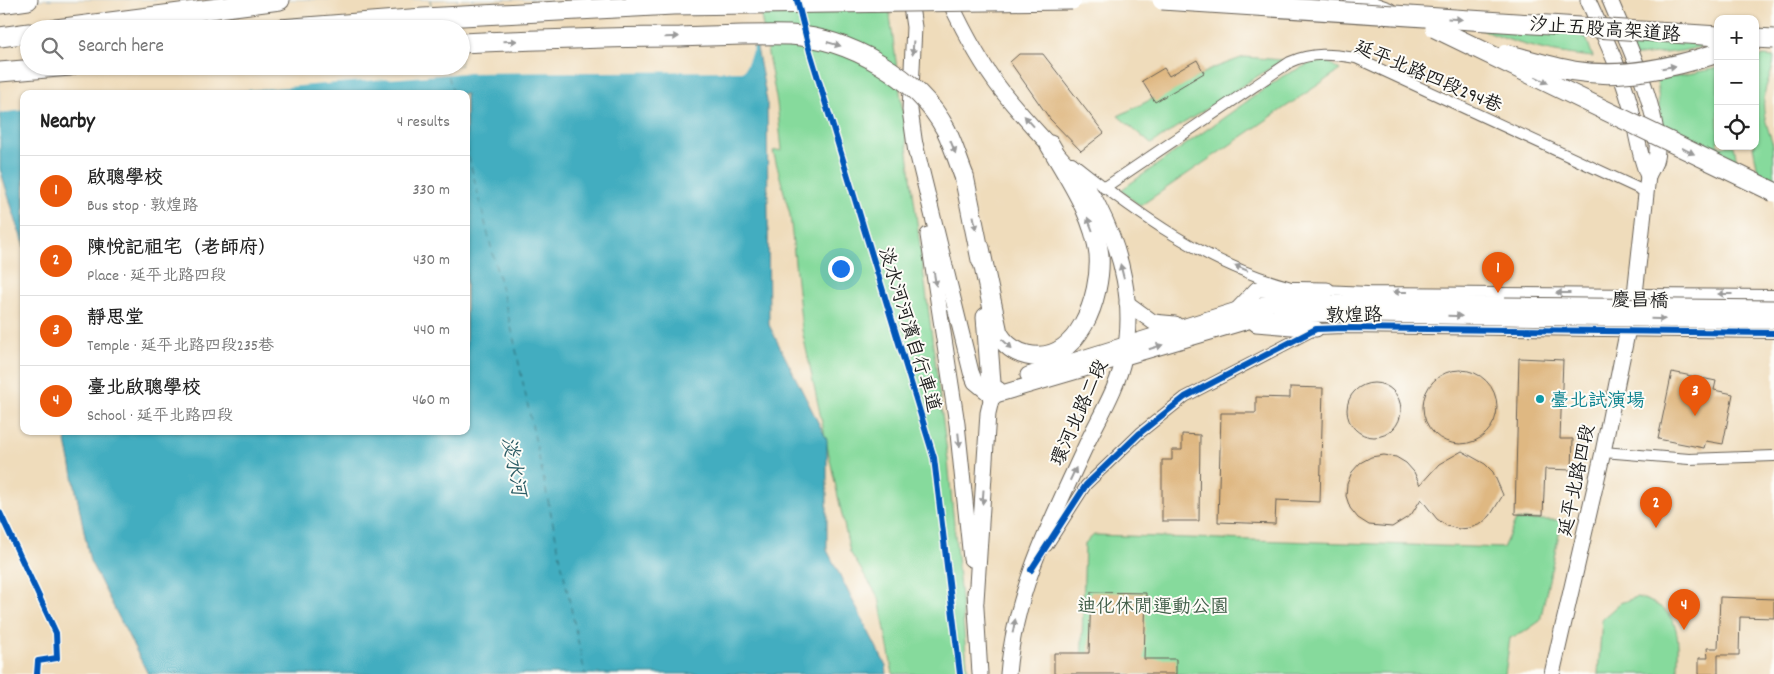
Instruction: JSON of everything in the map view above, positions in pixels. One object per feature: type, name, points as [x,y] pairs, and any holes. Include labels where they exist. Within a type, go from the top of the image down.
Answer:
[{"type":"highway","points":[[0,4],[28,0]]},
{"type":"highway","points":[[126,20],[280,0]]},
{"type":"highway","points":[[397,20],[673,5],[1072,0]]},
{"type":"highway","name":"汐止五股高架道路","points":[[1162,0],[1714,36]]},
{"type":"highway","points":[[1354,0],[1506,54],[1574,71],[1630,73],[1682,65],[1714,54]]},
{"type":"highway","points":[[1435,28],[1774,192]]},
{"type":"highway","points":[[0,37],[20,34]]},
{"type":"highway","points":[[470,43],[621,37],[792,35],[837,44],[874,61],[903,81],[921,98],[934,112],[946,130],[964,176],[998,333],[1002,341],[1019,353],[1033,356],[1046,356],[1058,351],[1076,336],[1093,305],[1098,277],[1099,255],[1095,237],[1085,211],[1050,145]]},
{"type":"highway","points":[[1759,38],[1774,38]]},
{"type":"highway","points":[[1759,41],[1774,38]]},
{"type":"highway","points":[[0,63],[20,60]]},
{"type":"highway","points":[[0,72],[20,70]]},
{"type":"highway","points":[[980,248],[992,396]]},
{"type":"street","points":[[910,0],[914,27],[910,110],[957,424],[976,602],[980,674]]},
{"type":"street","name":"環河北路二段","points":[[949,0],[968,39],[1002,91],[1050,145],[1099,205],[1115,243],[1124,278],[1127,303],[1125,350],[1117,380],[1047,529],[1031,570],[1015,619],[1008,674]]},
{"type":"street","name":"延平北路四段","points":[[1588,0],[1630,103],[1642,163],[1648,176]]},
{"type":"street","name":"延平北路四段","points":[[1552,674],[1603,452],[1635,294],[1648,176],[1655,162],[1657,148],[1648,95],[1610,0]]},
{"type":"street","name":"延平北路四段294巷","points":[[1104,188],[1290,62],[1312,54],[1332,54],[1364,62],[1646,192]]},
{"type":"street","points":[[915,144],[971,372],[975,382],[992,396]]},
{"type":"street","name":"敦煌路","points":[[1050,145],[1104,188],[1162,228],[1226,262],[1279,283],[1327,290],[1774,295]]},
{"type":"street","points":[[1238,316],[1257,289],[1327,290]]},
{"type":"street","points":[[1125,350],[1238,316],[1274,302],[1505,311]]},
{"type":"street","points":[[1127,303],[1144,317],[1160,324],[1238,316],[1316,329]]},
{"type":"street","name":"慶昌橋","points":[[1505,311],[1774,308]]},
{"type":"street","name":"慶昌橋","points":[[1505,311],[1774,321]]},
{"type":"street","points":[[992,396],[1125,350],[1199,321]]},
{"type":"street","name":"敦煌路","points":[[1031,570],[1086,485],[1140,434],[1185,397],[1316,329],[1774,333]]},
{"type":"street","points":[[976,602],[988,413],[992,396]]},
{"type":"street","points":[[1603,452],[1689,459],[1774,456]]},
{"type":"green space","points":[[758,0],[888,0],[948,460],[968,674],[893,674],[879,598],[850,552],[802,330],[790,215],[773,151],[782,150],[777,103]]},
{"type":"green space","points":[[1469,24],[1584,31],[1593,57],[1560,53],[1530,46],[1499,37]]},
{"type":"green space","points":[[1616,32],[1714,44],[1682,51],[1630,57]]},
{"type":"green space","points":[[1244,57],[1283,60],[1151,144],[1118,116],[1214,68]]},
{"type":"green space","points":[[1759,57],[1774,57],[1765,93],[1764,110],[1773,144],[1774,179],[1758,172],[1754,150],[1759,150]]},
{"type":"green space","points":[[1322,58],[1340,70],[1140,206],[1121,190],[1283,76]]},
{"type":"green space","points":[[1714,69],[1714,150],[1735,150],[1737,162],[1661,128],[1657,80]]},
{"type":"green space","name":"迪化休閒運動公園","points":[[1516,520],[1562,520],[1540,621],[1524,632],[1510,638],[1505,674],[1081,674],[1085,543],[1094,535],[1503,548]]},
{"type":"green space","points":[[1637,597],[1652,602],[1663,609],[1675,625],[1678,647],[1678,674],[1598,674],[1602,619],[1620,603]]},
{"type":"water","name":"淡水河","points":[[0,0],[748,0],[767,101],[769,325],[827,440],[827,550],[886,666],[887,674],[148,674],[90,561],[65,435],[470,435],[470,90],[20,90],[20,234],[0,169]]},
{"type":"pier","points":[[0,0],[751,0],[758,37],[744,71],[470,73],[470,20],[20,20],[20,75],[439,75],[249,90],[20,90],[20,110],[0,113]]},
{"type":"building","points":[[1019,54],[1043,54],[1104,133],[1081,151],[1050,119],[1010,62]]},
{"type":"building","points":[[1197,60],[1204,73],[1155,102],[1142,81],[1164,68],[1169,76]]},
{"type":"building","name":"臺北試演場","points":[[1519,358],[1563,360],[1560,439],[1573,439],[1572,470],[1545,469],[1543,515],[1515,514]]},
{"type":"building","points":[[1460,370],[1474,373],[1486,381],[1494,393],[1497,407],[1494,421],[1486,433],[1474,441],[1460,444],[1446,441],[1434,433],[1426,421],[1423,407],[1426,393],[1434,381],[1446,373]]},
{"type":"building","points":[[1672,372],[1716,381],[1714,390],[1733,394],[1723,444],[1706,441],[1704,448],[1658,439]]},
{"type":"building","points":[[1374,383],[1384,385],[1393,391],[1399,400],[1401,410],[1399,420],[1393,429],[1384,435],[1374,437],[1364,435],[1355,429],[1349,420],[1347,410],[1349,400],[1355,391],[1364,385]]},
{"type":"building","points":[[1290,387],[1323,388],[1320,502],[1276,500],[1275,524],[1218,522],[1221,413],[1256,413],[1256,397],[1290,398]]},
{"type":"building","points":[[1182,434],[1200,435],[1199,521],[1162,521],[1162,460],[1172,460],[1172,450],[1182,450]]},
{"type":"building","points":[[1462,451],[1485,464],[1493,472],[1503,495],[1490,516],[1481,524],[1459,529],[1447,526],[1437,519],[1421,499],[1411,515],[1392,527],[1369,525],[1358,518],[1350,508],[1346,496],[1347,484],[1352,472],[1360,463],[1371,457],[1384,455],[1396,457],[1406,463],[1414,472],[1420,485],[1439,464]]},
{"type":"building","points":[[1091,592],[1146,593],[1144,659],[1176,659],[1176,674],[1054,674],[1054,653],[1089,653]]},
{"type":"building","points":[[1720,597],[1774,599],[1774,618],[1740,617],[1739,655],[1718,655],[1718,674],[1699,674],[1699,658],[1708,658],[1707,648],[1718,648]]},
{"type":"ferry route","points":[[430,0],[432,9]]},
{"type":"ferry route","points":[[448,75],[452,90]]},
{"type":"ferry route","points":[[470,162],[512,331],[585,674]]},
{"type":"cycle path","name":"淡水河河濱自行車道","points":[[797,0],[810,52],[934,458],[960,674]]},
{"type":"cycle path","points":[[1031,570],[1086,485],[1140,433],[1185,397],[1316,329],[1774,333]]},
{"type":"cycle path","points":[[0,513],[56,633],[57,658],[38,661],[37,674]]},
{"type":"place","name":"啟聰學校","points":[[1498,293]]},
{"type":"place","name":"臺北試演場","points":[[1540,399]]},
{"type":"place","name":"靜思堂","points":[[1695,416]]},
{"type":"place","name":"陳悅記祖宅（老師府）","points":[[1656,528]]},
{"type":"place","name":"臺北啟聰學校","points":[[1684,630]]}]
